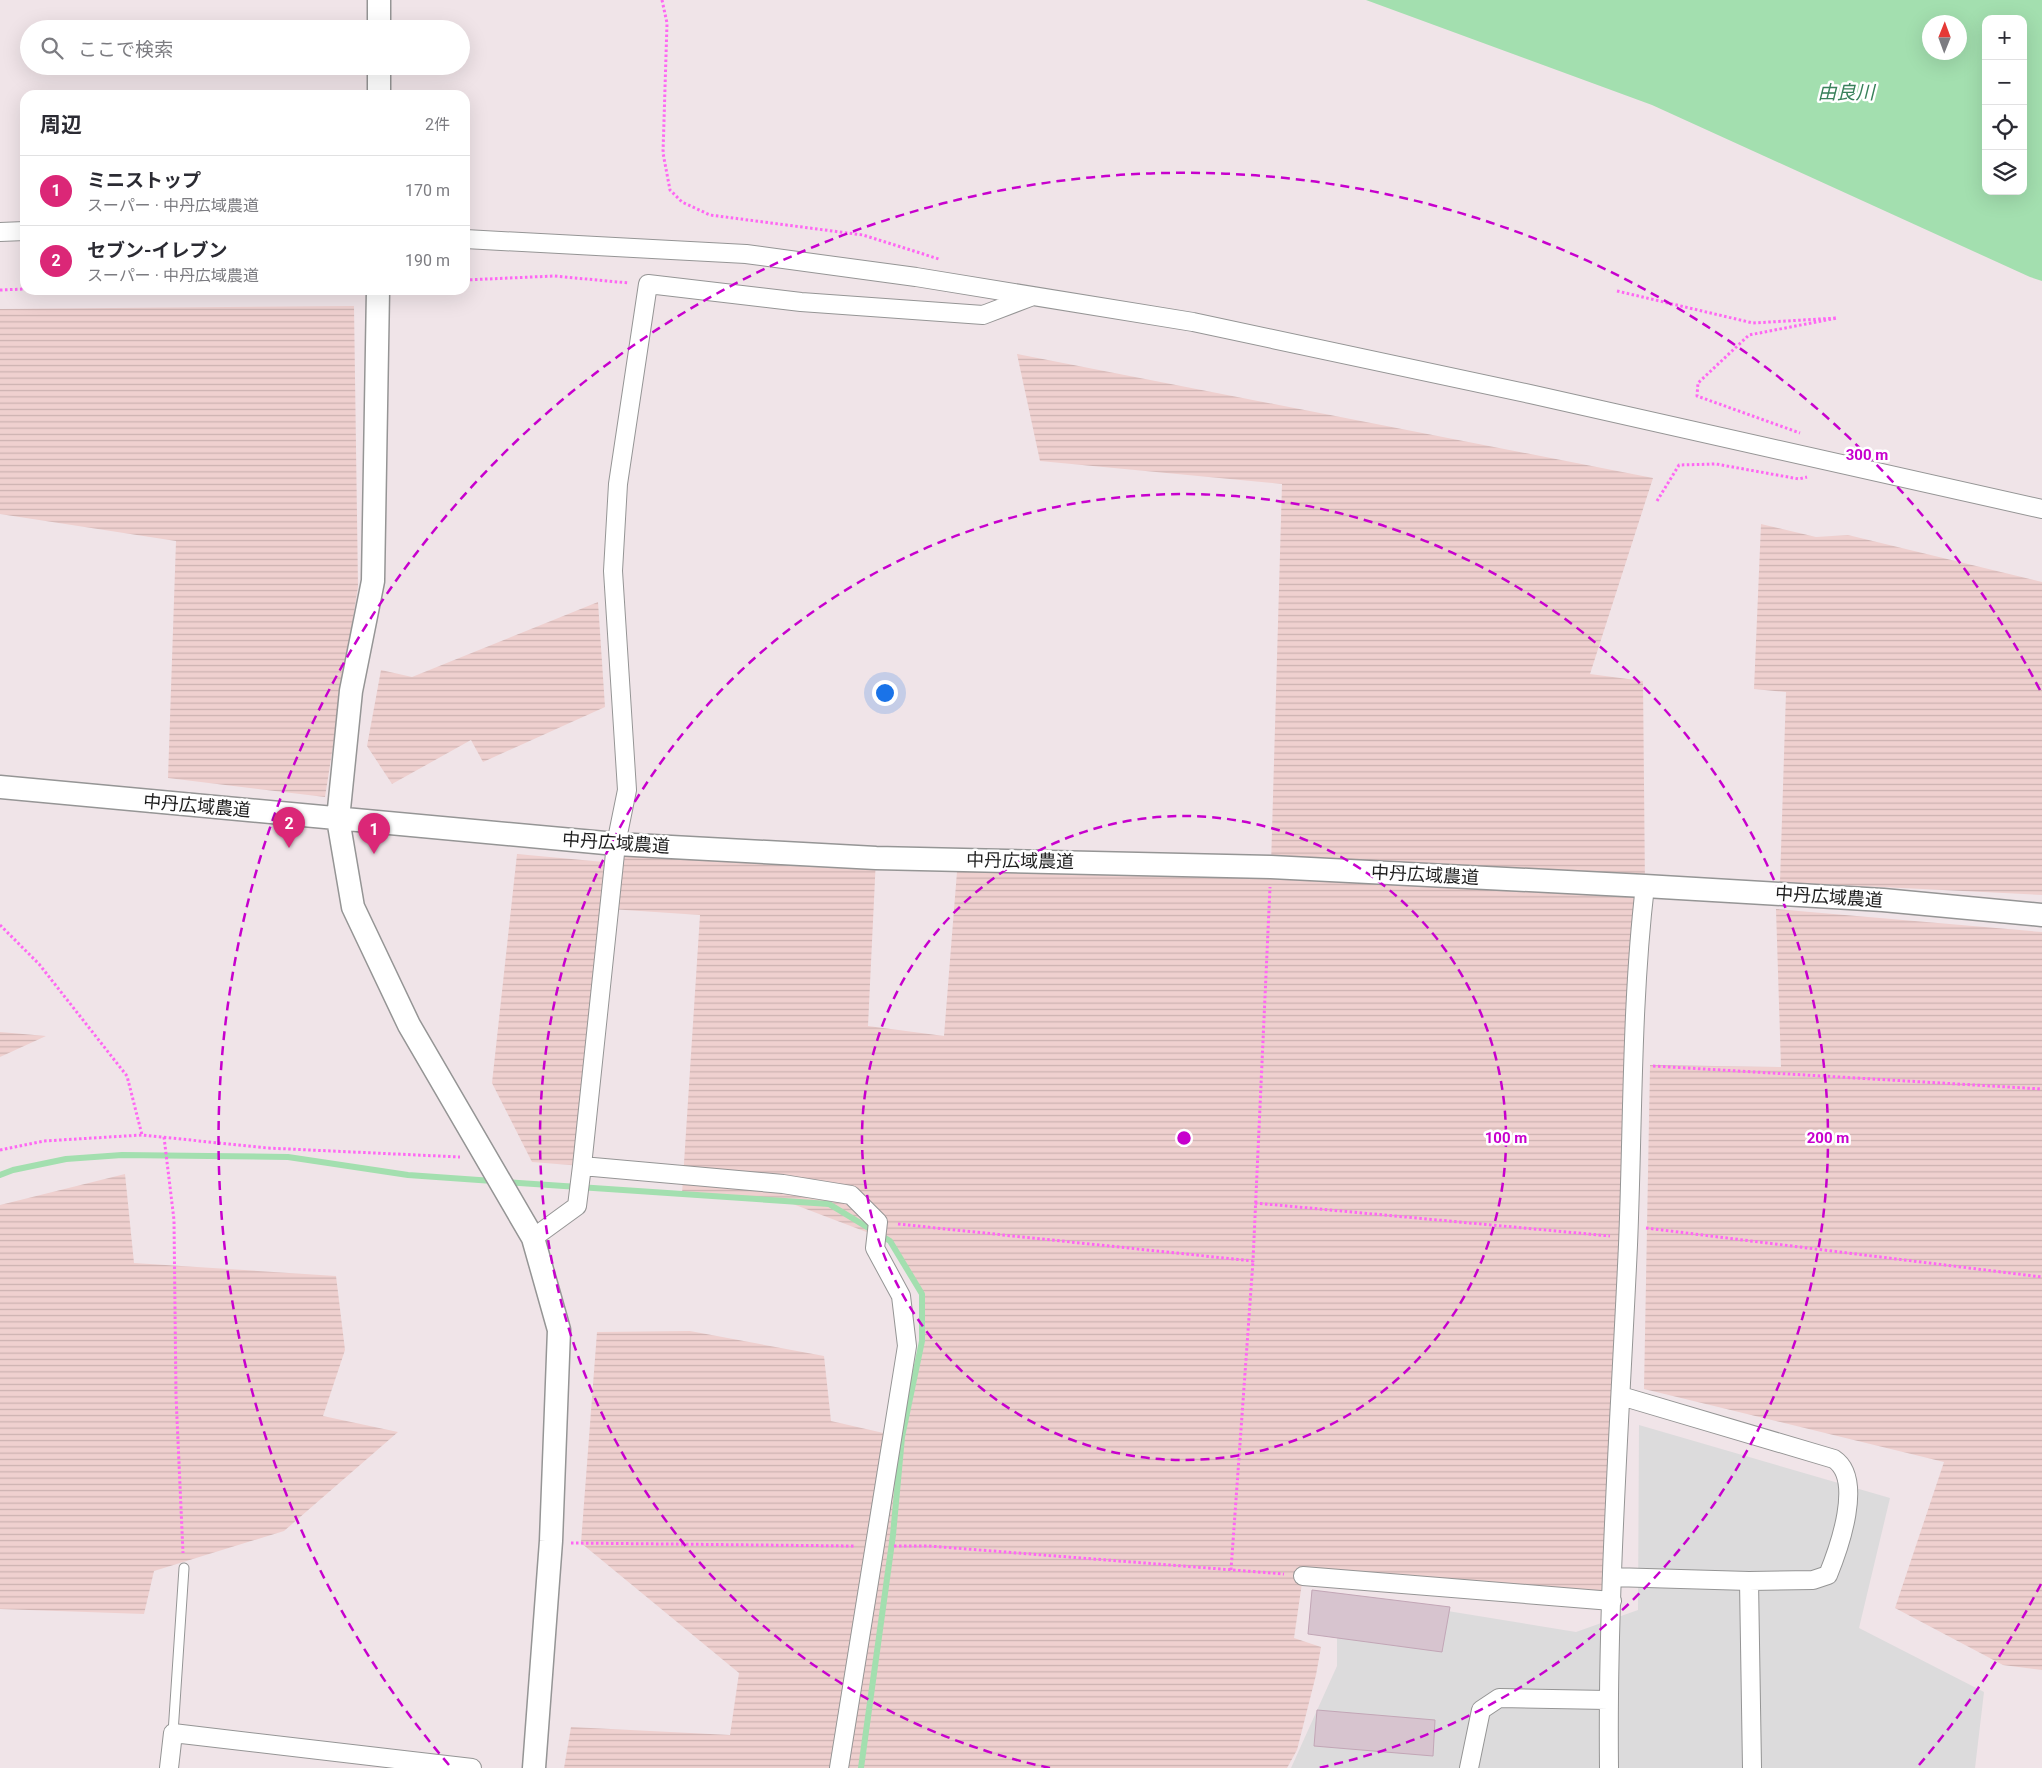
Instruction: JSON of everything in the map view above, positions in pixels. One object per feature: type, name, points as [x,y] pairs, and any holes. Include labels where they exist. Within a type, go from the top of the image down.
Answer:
[{"type":"street","points":[[379,20],[380,0]]},
{"type":"street","points":[[379,75],[379,90]]},
{"type":"street","points":[[0,232],[20,231]]},
{"type":"street","points":[[470,239],[746,254],[916,277],[1202,324],[2042,509]]},
{"type":"street","points":[[534,1238],[576,1206],[582,1166],[616,844],[627,790],[613,571],[618,484],[648,284],[811,303],[983,314],[1033,296]]},
{"type":"street","points":[[378,295],[373,581],[351,691],[338,819],[353,907],[409,1025],[485,1158],[534,1238],[559,1330],[551,1541],[534,1768]]},
{"type":"street","name":"中丹広域農道","points":[[0,787],[616,844],[876,858],[1271,867],[1883,900],[2042,915]]},
{"type":"street","points":[[1608,1768],[1612,1577],[1628,1231],[1632,1064],[1645,886]]},
{"type":"street","points":[[582,1166],[783,1184],[851,1195],[878,1222],[875,1248],[901,1296],[907,1346],[839,1768]]},
{"type":"street","points":[[1612,1577],[1749,1581],[1813,1580],[1828,1575],[1847,1515],[1847,1476],[1842,1464],[1834,1459],[1621,1396]]},
{"type":"street","points":[[1303,1576],[1612,1601]]},
{"type":"street","points":[[1749,1581],[1752,1768]]},
{"type":"street","points":[[1469,1768],[1481,1710],[1499,1698],[1608,1700]]},
{"type":"street","points":[[168,1768],[173,1733],[472,1768]]},
{"type":"lane","points":[[173,1733],[184,1568]]},
{"type":"path","points":[[662,0],[667,23],[663,153],[670,190],[682,202],[710,215],[863,235],[946,262]]},
{"type":"path","points":[[470,280],[554,276],[648,284]]},
{"type":"path","points":[[0,290],[20,289]]},
{"type":"path","points":[[1617,291],[1753,323],[1837,318],[1749,335],[1698,384],[1697,396],[1809,436]]},
{"type":"path","points":[[1657,501],[1680,465],[1716,464],[1799,478],[1808,477]]},
{"type":"path","points":[[1231,1570],[1252,1261],[1271,867]]},
{"type":"path","points":[[0,925],[38,964],[127,1076],[142,1135]]},
{"type":"path","points":[[1632,1064],[2042,1089]]},
{"type":"path","points":[[0,1150],[44,1141],[142,1135],[267,1148],[485,1158]]},
{"type":"path","points":[[164,1137],[174,1220],[176,1396],[184,1568]]},
{"type":"path","points":[[1255,1203],[1628,1231],[2042,1277]]},
{"type":"path","points":[[878,1222],[1252,1261]]},
{"type":"path","points":[[551,1541],[581,1543],[929,1546],[1303,1576]]},
{"type":"shaded area","points":[[354,306],[358,587],[325,797],[168,778],[176,541],[0,514],[0,309]]},
{"type":"shaded area","points":[[1017,354],[1653,478],[1590,674],[1643,681],[1645,886],[1463,877],[1643,898],[1612,1601],[1303,1576],[1294,1638],[1321,1647],[1297,1750],[1287,1768],[564,1768],[571,1727],[730,1735],[739,1673],[581,1543],[597,1332],[690,1331],[824,1356],[831,1421],[901,1437],[922,1341],[922,1294],[890,1241],[785,1201],[682,1194],[700,915],[610,909],[616,844],[876,858],[868,1026],[944,1036],[958,859],[1271,866],[1282,484],[1040,461]]},
{"type":"shaded area","points":[[1761,524],[1816,537],[1848,535],[2042,582],[2042,895],[1780,882],[1786,692],[1754,689]]},
{"type":"shaded area","points":[[598,602],[605,707],[483,762],[471,740],[392,784],[367,746],[381,670],[412,677]]},
{"type":"shaded area","points":[[517,854],[604,862],[582,1166],[532,1162],[492,1083]]},
{"type":"shaded area","points":[[1776,909],[2042,932],[2042,1670],[2003,1665],[1895,1608],[1944,1462],[1644,1389],[1650,1065],[1781,1067]]},
{"type":"shaded area","points":[[0,1032],[46,1036],[0,1057]]},
{"type":"shaded area","points":[[125,1174],[134,1263],[336,1276],[345,1350],[323,1416],[398,1432],[284,1531],[154,1571],[144,1614],[0,1609],[0,1205]]},
{"type":"shaded area","points":[[1639,1425],[1890,1498],[1859,1628],[1984,1692],[1975,1768],[1291,1768],[1337,1666],[1337,1593],[1576,1632],[1638,1610]]},
{"type":"water","name":"由良川","points":[[1366,0],[2042,0],[2042,281],[1652,105]]},
{"type":"building","points":[[1312,1590],[1450,1607],[1442,1652],[1308,1634]]},
{"type":"building","points":[[1317,1710],[1435,1720],[1433,1756],[1314,1746]]},
{"type":"waterway","points":[[0,1175],[13,1170],[66,1159],[122,1155],[209,1156],[288,1157],[408,1175],[493,1181]]},
{"type":"waterway","points":[[505,1182],[829,1204],[890,1241],[922,1294],[922,1341],[902,1437],[893,1535],[861,1768]]},
{"type":"place","name":"セブン-イレブン","points":[[289,848]]},
{"type":"place","name":"ミニストップ","points":[[374,854]]}]
